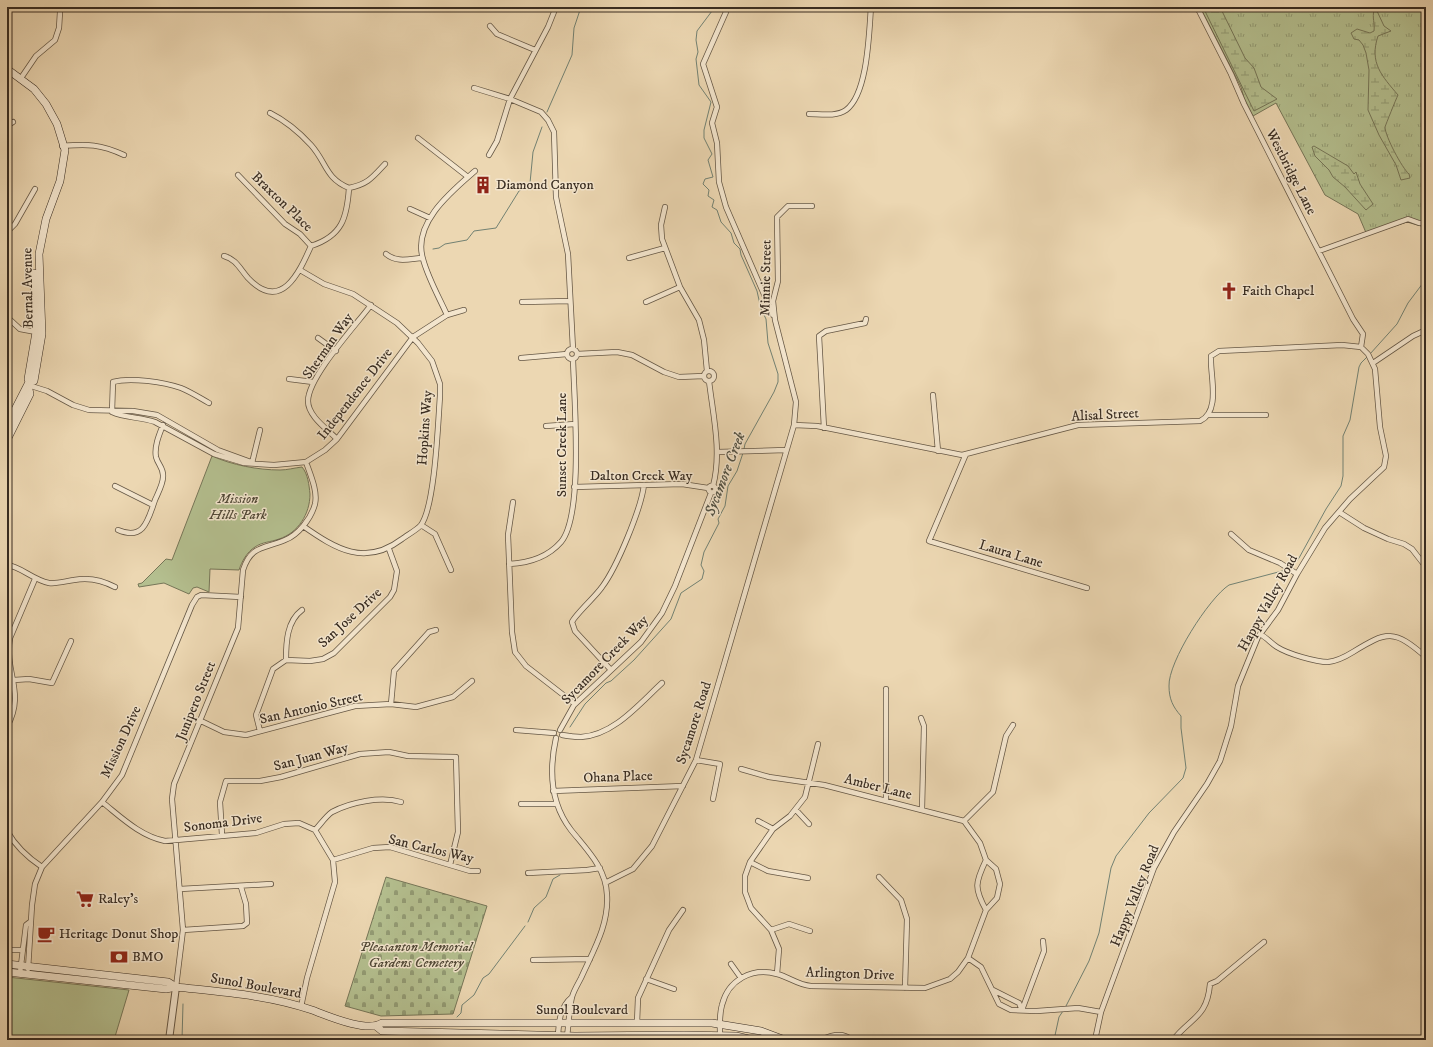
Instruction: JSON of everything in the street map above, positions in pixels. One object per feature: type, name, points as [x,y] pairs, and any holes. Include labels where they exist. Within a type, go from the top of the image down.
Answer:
[{"type":"main road","name":"Bernal Avenue","points":[[7,69],[34,89],[46,104],[57,124],[64,150],[60,181],[46,219],[39,254],[42,334],[34,381],[29,384],[7,425]]},
{"type":"main road","name":"Bernal Avenue","points":[[7,440],[30,394],[28,379],[36,332],[34,278],[36,242],[58,174],[62,146]]},
{"type":"main road","name":"Sunol Boulevard","points":[[7,964],[168,982],[176,987]]},
{"type":"main road","name":"Sunol Boulevard","points":[[7,972],[166,989],[176,987],[244,994],[301,1007],[345,1022],[377,1026],[382,1024],[720,1024],[761,1031],[785,1040]]},
{"type":"main road","points":[[404,1031],[416,1028],[436,1028],[439,1024]]},
{"type":"main road","name":"Sunol Boulevard","points":[[377,1026],[382,1031],[567,1036],[720,1036],[753,1040]]},
{"type":"street","points":[[489,155],[497,141],[510,99],[556,7]]},
{"type":"street","points":[[727,7],[703,64],[717,107],[712,122],[717,143],[719,182],[726,207],[766,295],[775,320]]},
{"type":"street","points":[[809,114],[838,114],[852,104],[858,91],[869,49],[871,7]]},
{"type":"street","name":"Westbridge Lane","points":[[1197,7],[1231,74],[1244,104],[1363,334],[1361,347]]},
{"type":"street","points":[[21,78],[36,56],[55,40],[59,28],[60,12]]},
{"type":"street","points":[[490,26],[497,34],[535,50]]},
{"type":"street","points":[[474,88],[510,99],[541,112],[548,120],[554,132],[556,197],[568,254],[573,349],[577,354]]},
{"type":"street","points":[[270,113],[278,117],[311,145],[336,183],[349,188],[363,185],[385,164]]},
{"type":"street","points":[[7,126],[12,122]]},
{"type":"street","points":[[418,138],[468,177]]},
{"type":"street","points":[[62,146],[88,144],[112,149],[124,155]]},
{"type":"street","points":[[447,315],[422,258],[424,231],[430,218],[447,196],[475,171]]},
{"type":"street","name":"Braxton Place","points":[[238,175],[285,224],[300,234],[312,246]]},
{"type":"street","points":[[224,256],[236,262],[249,280],[262,288],[272,291],[281,291],[292,282],[312,246],[321,243],[339,230],[348,208],[349,188]]},
{"type":"street","points":[[7,232],[15,224],[35,189]]},
{"type":"street","name":"Minnie Street","points":[[794,425],[796,402],[775,320],[773,301],[778,281],[777,217],[788,206],[812,206]]},
{"type":"street","points":[[577,354],[617,352],[632,355],[664,372],[679,377],[704,376],[708,371],[704,340],[699,320],[680,288],[665,248],[661,225],[665,207]]},
{"type":"street","points":[[410,209],[430,218]]},
{"type":"street","points":[[1319,251],[1408,219],[1419,223],[1426,223]]},
{"type":"street","points":[[629,258],[665,248]]},
{"type":"street","points":[[386,254],[392,259],[404,260],[422,258]]},
{"type":"street","name":"Hopkins Way","points":[[300,270],[324,284],[353,294],[398,323],[413,337],[432,360],[438,377],[440,396],[431,499],[421,525]]},
{"type":"street","points":[[646,302],[680,288]]},
{"type":"street","points":[[522,302],[570,301]]},
{"type":"street","name":"Sherman Way","points":[[337,439],[314,416],[308,401],[313,382],[371,305]]},
{"type":"street","name":"Independence Drive","points":[[112,412],[119,415],[145,418],[222,458],[274,465],[306,462],[325,450],[337,439],[413,337],[447,315],[464,310]]},
{"type":"street","points":[[7,317],[20,329],[36,332]]},
{"type":"street","points":[[824,428],[819,336],[826,331],[865,323],[866,319]]},
{"type":"street","points":[[1373,363],[1413,336],[1426,330]]},
{"type":"street","points":[[318,338],[336,351]]},
{"type":"street","points":[[1266,415],[1208,415],[1212,400],[1211,356],[1219,351],[1342,345],[1361,347]]},
{"type":"street","name":"Happy Valley Road","points":[[1095,1040],[1101,1012],[1154,868],[1174,832],[1208,784],[1220,761],[1231,726],[1238,686],[1260,634],[1278,610],[1317,540],[1339,512],[1380,473],[1386,462],[1380,427],[1378,385],[1373,363],[1361,347]]},
{"type":"street","points":[[520,358],[567,354],[573,349]]},
{"type":"street","points":[[567,354],[569,358],[573,359],[577,354]]},
{"type":"street","name":"Sunset Creek Lane","points":[[509,564],[541,558],[561,542],[566,536],[572,514],[576,455],[573,359]]},
{"type":"street","points":[[708,371],[713,375],[713,378],[709,381]]},
{"type":"street","points":[[704,376],[706,380],[709,381],[717,452],[716,474],[711,487]]},
{"type":"street","points":[[289,379],[313,382]]},
{"type":"street","points":[[112,412],[113,382],[122,380],[182,388],[209,403]]},
{"type":"street","name":"Independence Drive","points":[[29,384],[81,408],[112,412],[144,412],[165,419],[218,450],[252,463]]},
{"type":"street","points":[[933,395],[938,451]]},
{"type":"street","name":"Alisal Street","points":[[794,425],[824,428],[938,451],[966,454],[1078,425],[1192,422],[1200,421],[1208,415]]},
{"type":"street","points":[[118,530],[127,534],[134,534],[141,530],[146,523],[163,478],[163,470],[157,458],[155,449],[165,419]]},
{"type":"street","points":[[546,426],[575,424]]},
{"type":"street","name":"Sycamore Road","points":[[605,883],[633,869],[652,846],[696,760],[769,516],[794,425]]},
{"type":"street","points":[[252,463],[260,430]]},
{"type":"street","points":[[717,452],[786,450]]},
{"type":"street","name":"Laura Lane","points":[[966,454],[930,541],[1087,588]]},
{"type":"street","name":"Junipero Street","points":[[176,987],[183,930],[172,799],[174,784],[238,628],[242,570],[250,555],[262,547],[284,540],[296,534],[303,526],[315,504],[314,490],[306,462]]},
{"type":"street","name":"Dalton Creek Way","points":[[574,487],[682,484],[711,487]]},
{"type":"street","points":[[612,670],[575,631],[572,622],[592,601],[612,573],[642,499],[644,485]]},
{"type":"street","points":[[115,486],[154,504]]},
{"type":"street","name":"Sycamore Creek Way","points":[[561,733],[575,704],[641,642],[662,613],[675,586],[711,493],[708,491],[711,487]]},
{"type":"street","points":[[513,502],[508,527],[512,632],[515,652],[526,666],[575,704]]},
{"type":"street","points":[[1339,512],[1364,528],[1388,539],[1404,544],[1412,549],[1426,566]]},
{"type":"street","points":[[303,526],[329,544],[346,551],[374,552],[388,549],[421,525],[436,534],[451,570]]},
{"type":"street","points":[[1231,534],[1249,550],[1283,565],[1297,574]]},
{"type":"street","name":"San Jose Drive","points":[[286,660],[310,662],[323,659],[334,653],[390,597],[395,585],[396,571],[388,549]]},
{"type":"street","points":[[7,565],[12,566],[35,579],[51,583],[93,579],[103,580],[115,587]]},
{"type":"street","points":[[7,727],[13,716],[16,704],[14,680],[9,663],[8,648],[13,628],[35,579]]},
{"type":"street","name":"Mission Drive","points":[[24,974],[32,927],[30,922],[35,884],[42,868],[102,802],[122,775],[192,605],[197,597],[201,595],[241,597]]},
{"type":"street","points":[[260,731],[256,715],[273,669],[286,660],[288,631],[295,615],[302,610]]},
{"type":"street","points":[[7,626],[13,628]]},
{"type":"street","points":[[391,704],[394,671],[429,632],[436,630]]},
{"type":"street","points":[[1260,634],[1277,647],[1286,651],[1326,662],[1342,658],[1377,637],[1386,635],[1394,636],[1426,657]]},
{"type":"street","points":[[14,680],[38,680],[52,683],[71,641]]},
{"type":"street","name":"San Antonio Street","points":[[200,720],[224,732],[246,735],[355,706],[391,704],[416,706],[453,697],[472,681]]},
{"type":"street","points":[[516,730],[587,736],[604,731],[614,726],[662,683]]},
{"type":"street","points":[[886,689],[886,801]]},
{"type":"street","points":[[921,718],[924,726],[922,810]]},
{"type":"street","points":[[1013,725],[1006,736],[993,792],[964,821],[980,843],[986,860],[996,869],[1000,884],[997,898],[986,910],[968,958],[981,967],[999,1004],[1011,1010],[1088,1008],[1101,1012]]},
{"type":"street","points":[[554,733],[556,738],[551,771],[556,804],[570,829],[590,852],[600,868],[605,883],[608,909],[602,933],[572,997],[567,1036]]},
{"type":"street","points":[[556,738],[561,738],[561,733]]},
{"type":"street","points":[[777,974],[779,949],[771,930],[754,912],[746,897],[745,883],[750,862],[773,829],[796,810],[805,797],[818,744]]},
{"type":"street","name":"San Juan Way","points":[[222,835],[220,802],[226,781],[260,781],[360,754],[389,752],[408,756],[456,757],[458,832],[450,865]]},
{"type":"street","points":[[696,760],[720,764],[713,800]]},
{"type":"street","name":"Amber Lane","points":[[741,769],[769,777],[809,782],[964,821]]},
{"type":"street","name":"Ohana Place","points":[[553,791],[683,786]]},
{"type":"street","points":[[301,1007],[307,978],[335,882],[333,860],[315,830],[331,812],[370,800],[393,800],[401,802]]},
{"type":"street","name":"Sonoma Drive","points":[[102,802],[134,828],[154,839],[175,840],[256,833],[284,824],[299,823],[315,830]]},
{"type":"street","points":[[521,804],[556,804]]},
{"type":"street","points":[[796,810],[809,824]]},
{"type":"street","points":[[758,821],[773,829]]},
{"type":"street","points":[[7,831],[15,845],[23,854],[42,868]]},
{"type":"street","name":"San Carlos Way","points":[[333,860],[373,848],[390,847],[470,871],[478,871]]},
{"type":"street","points":[[986,860],[976,884],[979,898],[986,910]]},
{"type":"street","points":[[750,862],[768,871],[808,878]]},
{"type":"street","points":[[528,873],[600,868]]},
{"type":"street","points":[[879,877],[900,900],[907,919],[905,988]]},
{"type":"street","points":[[180,889],[241,887],[271,884]]},
{"type":"street","points":[[183,930],[243,926],[247,922],[246,904],[241,887]]},
{"type":"street","points":[[637,1023],[638,998],[670,930],[683,910]]},
{"type":"street","name":"Mission Drive","points":[[24,974],[25,966],[23,950],[26,925],[30,922]]},
{"type":"street","points":[[771,930],[789,924],[810,931]]},
{"type":"street","points":[[1022,1010],[1044,951],[1043,940]]},
{"type":"street","points":[[1173,1040],[1180,1031],[1201,1014],[1208,1000],[1210,984],[1217,981],[1264,942]]},
{"type":"street","points":[[7,950],[23,950]]},
{"type":"street","name":"Arlington Drive","points":[[720,1036],[722,1004],[726,992],[732,984],[754,972],[777,974],[798,983],[811,986],[925,988],[950,979],[958,972],[968,958]]},
{"type":"street","points":[[533,960],[590,959]]},
{"type":"street","points":[[731,964],[741,978]]},
{"type":"street","points":[[646,979],[674,989]]},
{"type":"street","points":[[169,1040],[176,987]]},
{"type":"street","points":[[993,990],[1019,1003],[1022,1010]]},
{"type":"street","points":[[558,1035],[560,1016],[568,1000],[572,997]]},
{"type":"street","points":[[821,1040],[832,1035],[848,1037],[852,1040]]},
{"type":"green space","points":[[1200,7],[1426,7],[1426,225],[1421,226],[1407,222],[1367,235],[1358,214],[1325,195],[1276,103],[1253,116],[1244,98],[1241,87]]},
{"type":"green space","points":[[1203,7],[1220,7],[1245,58],[1254,68],[1261,87],[1277,99],[1254,111]]},
{"type":"green space","points":[[1374,10],[1377,11],[1384,26],[1391,31],[1378,36],[1375,54],[1376,62],[1382,75],[1398,95],[1385,127],[1394,152],[1409,174],[1410,178],[1401,180],[1396,165],[1379,135],[1368,110],[1369,70],[1366,53],[1363,45],[1359,40],[1354,39],[1351,33],[1357,29],[1370,33],[1374,31]]},
{"type":"green space","points":[[1314,146],[1348,166],[1354,174],[1356,172],[1360,184],[1373,204],[1366,210],[1345,187],[1333,177],[1329,170],[1315,156],[1312,147]]},
{"type":"green space","name":"Mission Hills Park","points":[[212,456],[237,464],[263,469],[283,470],[302,467],[307,476],[310,494],[308,509],[302,522],[286,536],[258,545],[252,549],[245,557],[239,570],[210,569],[209,592],[197,587],[193,588],[189,594],[164,583],[139,587],[138,584],[142,583],[166,559],[172,560]]},
{"type":"green space","name":"Pleasanton Memorial Gardens Cemetery","points":[[386,877],[487,906],[453,1014],[381,1016],[345,1006]]},
{"type":"green space","points":[[7,977],[129,990],[114,1040],[7,1040]]},
{"type":"waterway","points":[[547,112],[572,55],[574,28],[581,7]]},
{"type":"waterway","name":"Sycamore Creek","points":[[715,7],[697,31],[696,40],[698,52],[696,59],[699,85],[711,102],[704,130],[704,138],[712,154],[708,160],[713,177],[705,179],[703,184],[709,190],[708,196],[714,200],[712,207],[717,210],[721,222],[731,233],[734,243],[740,249],[741,255],[757,291],[761,309],[766,319],[768,343],[778,374],[778,382],[774,392],[745,444],[744,449]]},
{"type":"waterway","points":[[433,249],[439,248],[445,244],[467,240],[474,231],[496,228],[519,191],[530,183],[533,152],[542,127]]},
{"type":"waterway","points":[[1370,354],[1397,324],[1408,303],[1426,279]]},
{"type":"waterway","points":[[1290,566],[1299,558],[1326,509],[1341,486],[1343,476],[1343,436],[1350,420],[1359,367],[1368,356]]},
{"type":"waterway","name":"Sycamore Creek","points":[[570,727],[585,704],[606,683],[611,681],[634,660],[671,619],[681,593],[702,579],[704,571],[701,565],[704,552],[719,523],[718,519],[725,506],[728,486],[737,471],[743,453]]},
{"type":"waterway","points":[[1065,1008],[1089,961],[1099,933],[1111,868],[1116,856],[1149,813],[1183,778],[1186,768],[1181,716],[1172,702],[1169,686],[1170,675],[1182,647],[1201,616],[1211,603],[1229,585],[1286,570]]},
{"type":"waterway","name":"Sycamore Creek","points":[[528,922],[534,908],[546,897],[553,879],[560,875]]},
{"type":"waterway","name":"Sycamore Creek","points":[[457,1017],[461,1013],[462,1005],[474,995],[483,978],[489,974],[525,926]]},
{"type":"waterway","points":[[182,1040],[183,1004]]},
{"type":"waterway","points":[[1054,1040],[1059,1017],[1063,1011]]},
{"type":"place","name":"Diamond Canyon","points":[[483,185]]},
{"type":"place","name":"Faith Chapel","points":[[1229,291]]},
{"type":"place","name":"Raley's","points":[[85,899]]},
{"type":"place","name":"Heritage Donut Shop","points":[[46,934]]},
{"type":"place","name":"BMO","points":[[119,957]]}]
